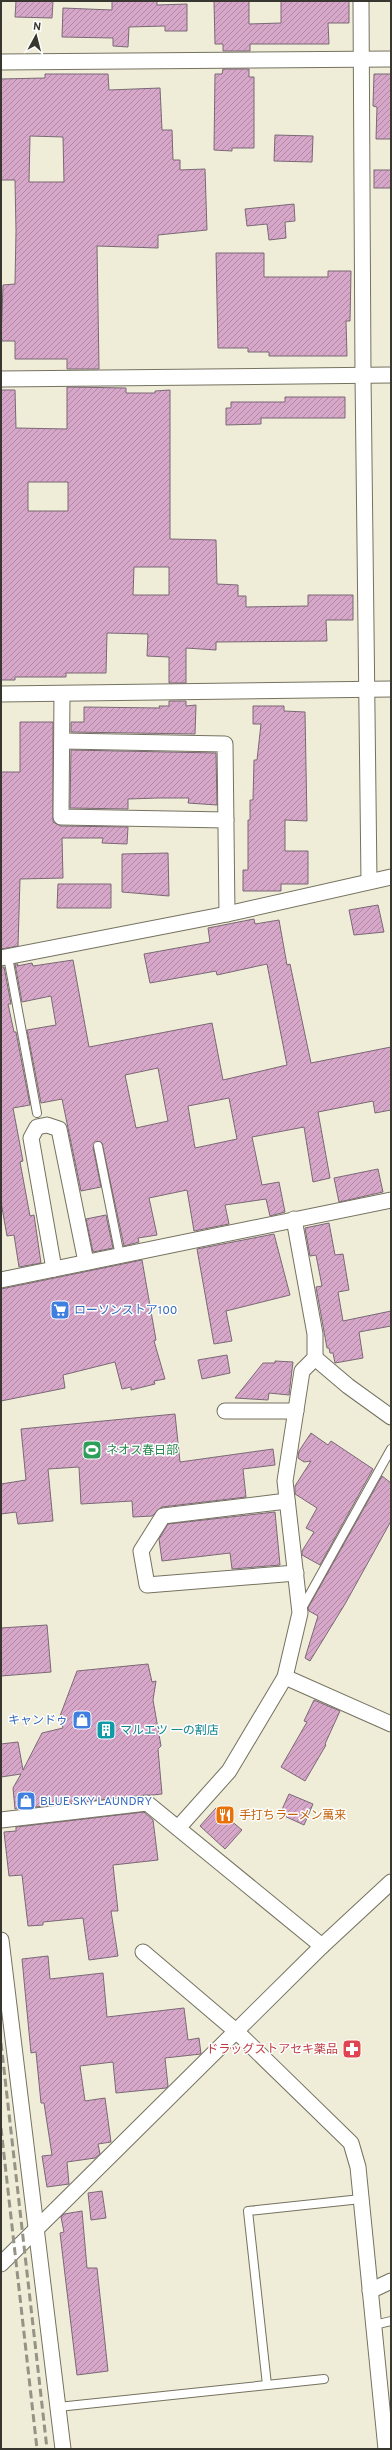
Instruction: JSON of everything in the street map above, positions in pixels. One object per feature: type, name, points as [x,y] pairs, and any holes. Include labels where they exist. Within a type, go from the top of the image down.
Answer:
[{"type":"street","points":[[361,1],[362,375],[368,689],[369,881]]},
{"type":"street","points":[[1,62],[391,59]]},
{"type":"street","points":[[1,379],[391,374]]},
{"type":"street","points":[[1,694],[391,689]]},
{"type":"street","points":[[62,694],[63,741],[61,817],[226,820]]},
{"type":"street","points":[[63,741],[225,744],[227,914]]},
{"type":"street","points":[[4,957],[227,914],[391,877]]},
{"type":"street","points":[[54,1269],[32,1138],[37,1127],[47,1126],[59,1129],[86,1262]]},
{"type":"street","points":[[1,1280],[391,1200]]},
{"type":"street","points":[[178,1828],[229,1771],[285,1677],[300,1613],[285,1480],[302,1371],[315,1358],[315,1334],[294,1219]]},
{"type":"street","points":[[315,1358],[348,1386],[391,1417]]},
{"type":"street","points":[[225,1411],[296,1411]]},
{"type":"street","points":[[287,1501],[163,1516],[141,1551],[147,1585],[296,1573]]},
{"type":"street","points":[[285,1677],[391,1724]]},
{"type":"street","points":[[1,1820],[147,1803],[322,1946]]},
{"type":"street","points":[[1,2264],[237,2032],[322,1946],[391,1882]]},
{"type":"street","points":[[1,1940],[63,2449]]},
{"type":"street","points":[[143,1952],[237,2032],[351,2143],[358,2167],[362,2199],[386,2449]]},
{"type":"street","points":[[370,2291],[391,2281]]},
{"type":"lane","points":[[4,957],[37,1113]]},
{"type":"lane","points":[[98,1146],[120,1256]]},
{"type":"lane","points":[[300,1613],[391,1449]]},
{"type":"lane","points":[[267,2385],[248,2211],[362,2199]]},
{"type":"lane","points":[[374,2325],[391,2321]]},
{"type":"lane","points":[[58,2407],[324,2379]]},
{"type":"building","points":[[16,1],[53,1],[52,18],[15,17]]},
{"type":"building","points":[[112,1],[157,1],[157,5],[187,4],[187,31],[165,31],[165,26],[129,27],[128,47],[113,46],[113,38],[62,37],[63,8],[112,10]]},
{"type":"building","points":[[214,1],[249,1],[249,24],[281,23],[281,1],[349,1],[349,23],[328,23],[329,44],[250,44],[250,51],[223,51],[223,44],[215,44]]},
{"type":"building","points":[[223,69],[249,69],[249,77],[254,77],[254,148],[232,148],[232,151],[214,150],[215,74],[222,74]]},
{"type":"building","points":[[45,74],[108,74],[109,90],[160,88],[162,130],[172,130],[173,160],[180,160],[180,170],[205,169],[207,230],[158,235],[158,248],[97,246],[99,369],[67,369],[67,359],[15,359],[15,341],[1,341],[3,285],[15,284],[16,231],[15,180],[1,180],[1,79],[45,78]],"holes":[[[30,136],[63,137],[64,182],[29,182]]]},
{"type":"building","points":[[374,74],[391,74],[391,139],[376,139],[377,107],[373,106]]},
{"type":"building","points":[[275,135],[313,136],[312,162],[274,161]]},
{"type":"building","points":[[374,170],[391,170],[391,188],[374,188]]},
{"type":"building","points":[[294,204],[295,221],[285,222],[286,238],[269,240],[267,224],[247,226],[245,209]]},
{"type":"building","points":[[216,253],[264,253],[264,277],[328,277],[328,271],[351,271],[350,321],[346,321],[347,356],[269,356],[269,352],[248,352],[248,348],[218,348]]},
{"type":"building","points":[[67,387],[126,388],[126,393],[155,393],[155,391],[170,390],[170,539],[216,540],[217,584],[238,585],[238,596],[246,596],[246,607],[308,606],[308,595],[353,595],[353,620],[326,620],[327,641],[216,642],[216,650],[186,648],[186,683],[169,683],[169,657],[147,656],[148,634],[107,633],[106,673],[66,673],[66,677],[15,677],[15,680],[1,680],[1,390],[15,390],[16,428],[67,429]],"holes":[[[28,482],[68,482],[68,511],[28,511]],[[134,567],[169,567],[169,595],[133,595]]]},
{"type":"building","points":[[285,397],[345,397],[345,418],[261,418],[261,424],[226,425],[226,408],[231,408],[231,402],[285,402]]},
{"type":"building","points":[[169,701],[186,701],[186,706],[196,705],[195,734],[71,732],[71,722],[84,722],[84,707],[160,708],[159,706],[169,706]]},
{"type":"building","points":[[253,706],[284,706],[284,711],[305,712],[307,821],[285,820],[285,851],[308,851],[308,884],[281,884],[281,891],[243,891],[243,870],[248,870],[248,820],[250,820],[250,800],[253,800],[254,760],[257,760],[261,724],[253,724]]},
{"type":"building","points":[[20,722],[53,722],[53,822],[61,826],[128,827],[127,844],[102,843],[103,838],[62,838],[63,878],[20,879],[18,946],[1,949],[1,772],[20,772]]},
{"type":"building","points":[[71,750],[216,753],[217,805],[188,803],[189,798],[158,798],[128,799],[128,809],[70,808]]},
{"type":"building","points":[[168,853],[169,896],[122,892],[122,854]]},
{"type":"building","points":[[58,884],[111,884],[111,908],[57,908]]},
{"type":"building","points":[[378,905],[384,932],[354,935],[349,910]]},
{"type":"building","points":[[254,919],[255,924],[279,920],[287,965],[290,964],[311,1063],[391,1047],[391,1110],[375,1113],[373,1101],[318,1112],[330,1178],[313,1182],[304,1127],[252,1137],[262,1185],[279,1182],[285,1212],[270,1216],[266,1199],[225,1205],[229,1224],[194,1231],[187,1190],[149,1198],[157,1235],[138,1238],[139,1242],[124,1246],[102,1143],[97,1141],[93,1147],[101,1187],[81,1191],[62,1099],[41,1103],[27,1030],[56,1025],[51,996],[22,1002],[15,964],[18,964],[17,966],[32,963],[33,966],[73,960],[89,1047],[212,1023],[223,1080],[287,1065],[267,964],[217,975],[216,971],[150,983],[144,954],[210,942],[208,928]],"holes":[[[158,1068],[168,1121],[136,1128],[125,1075]],[[229,1098],[237,1139],[195,1148],[188,1106]]]},
{"type":"building","points":[[1,967],[4,967],[11,1004],[8,1004],[14,1032],[16,1032],[30,1105],[13,1108],[23,1161],[20,1162],[30,1216],[34,1215],[41,1263],[19,1267],[14,1235],[7,1236],[1,1202]]},
{"type":"building","points":[[378,1169],[383,1192],[339,1202],[334,1178]]},
{"type":"building","points":[[106,1215],[113,1248],[93,1252],[86,1219]]},
{"type":"building","points":[[329,1223],[335,1255],[343,1254],[349,1290],[338,1292],[343,1321],[391,1311],[391,1326],[359,1332],[363,1358],[335,1363],[333,1353],[330,1353],[329,1348],[327,1348],[316,1287],[322,1286],[316,1255],[310,1256],[305,1228]]},
{"type":"building","points":[[274,1234],[290,1295],[226,1311],[232,1341],[214,1344],[197,1249]]},
{"type":"building","points":[[142,1260],[156,1340],[154,1341],[165,1379],[154,1381],[155,1384],[131,1390],[131,1387],[122,1389],[115,1362],[63,1375],[65,1388],[1,1401],[1,1289]]},
{"type":"building","points":[[227,1355],[230,1373],[202,1379],[198,1360]]},
{"type":"building","points":[[275,1361],[293,1362],[289,1395],[269,1393],[268,1400],[235,1398],[263,1363],[275,1363]]},
{"type":"building","points":[[175,1414],[180,1462],[273,1449],[275,1465],[243,1469],[246,1497],[162,1507],[152,1516],[133,1517],[132,1501],[81,1504],[79,1467],[48,1469],[53,1521],[18,1524],[16,1512],[1,1514],[1,1484],[26,1480],[21,1429]]},
{"type":"building","points":[[311,1433],[328,1445],[331,1441],[373,1469],[320,1565],[302,1555],[302,1551],[314,1532],[306,1528],[317,1508],[295,1494],[295,1486],[311,1461],[304,1462],[298,1458],[299,1451]]},
{"type":"building","points":[[382,1476],[391,1483],[391,1521],[345,1604],[310,1661],[305,1658],[318,1616],[309,1611],[308,1608]]},
{"type":"building","points":[[275,1512],[280,1565],[232,1569],[230,1553],[162,1561],[159,1539],[168,1524]]},
{"type":"building","points":[[47,1625],[51,1672],[1,1676],[1,1628]]},
{"type":"building","name":"マルエツ 一の割店","points":[[148,1664],[152,1682],[156,1681],[153,1700],[161,1746],[158,1749],[162,1794],[15,1809],[13,1788],[21,1774],[1,1777],[1,1744],[18,1742],[23,1770],[42,1733],[63,1728],[60,1716],[77,1671]]},
{"type":"building","points":[[314,1700],[340,1711],[325,1744],[326,1745],[305,1781],[281,1767],[307,1722],[304,1721]]},
{"type":"building","points":[[289,1794],[313,1804],[304,1825],[280,1814]]},
{"type":"building","points":[[216,1808],[242,1830],[225,1849],[200,1826]]},
{"type":"building","points":[[144,1812],[153,1820],[158,1860],[113,1865],[118,1911],[111,1911],[118,1956],[89,1960],[83,1918],[43,1922],[43,1925],[28,1926],[22,1875],[9,1876],[4,1832],[16,1831],[16,1827]]},
{"type":"building","points":[[48,1956],[50,1979],[103,1973],[107,2017],[184,2008],[188,2040],[199,2038],[201,2054],[165,2058],[168,2086],[166,2088],[116,2093],[113,2062],[80,2066],[85,2101],[105,2098],[111,2142],[98,2144],[100,2154],[95,2158],[67,2162],[69,2184],[47,2187],[42,2156],[52,2155],[44,2103],[41,2103],[36,2052],[31,2053],[22,1959]]},
{"type":"building","points":[[102,2191],[106,2218],[91,2220],[88,2193]]},
{"type":"building","points":[[82,2211],[87,2268],[97,2268],[108,2371],[77,2375],[60,2233],[64,2232],[61,2217],[64,2214]]},
{"type":"railway","points":[[1,2043],[47,2449]]},
{"type":"railway","points":[[1,2128],[37,2449]]},
{"type":"place","name":"ローソンストア100","points":[[60,1310]]},
{"type":"place","name":"ネオス春日部","points":[[92,1450]]},
{"type":"place","name":"キャンドゥ","points":[[82,1720]]},
{"type":"place","name":"マルエツ 一の割店","points":[[106,1730]]},
{"type":"place","name":"BLUE SKY LAUNDRY","points":[[26,1801]]},
{"type":"place","name":"手打ちラーメン萬来","points":[[225,1815]]},
{"type":"place","name":"ドラッグストアセキ薬品","points":[[352,2049]]}]
